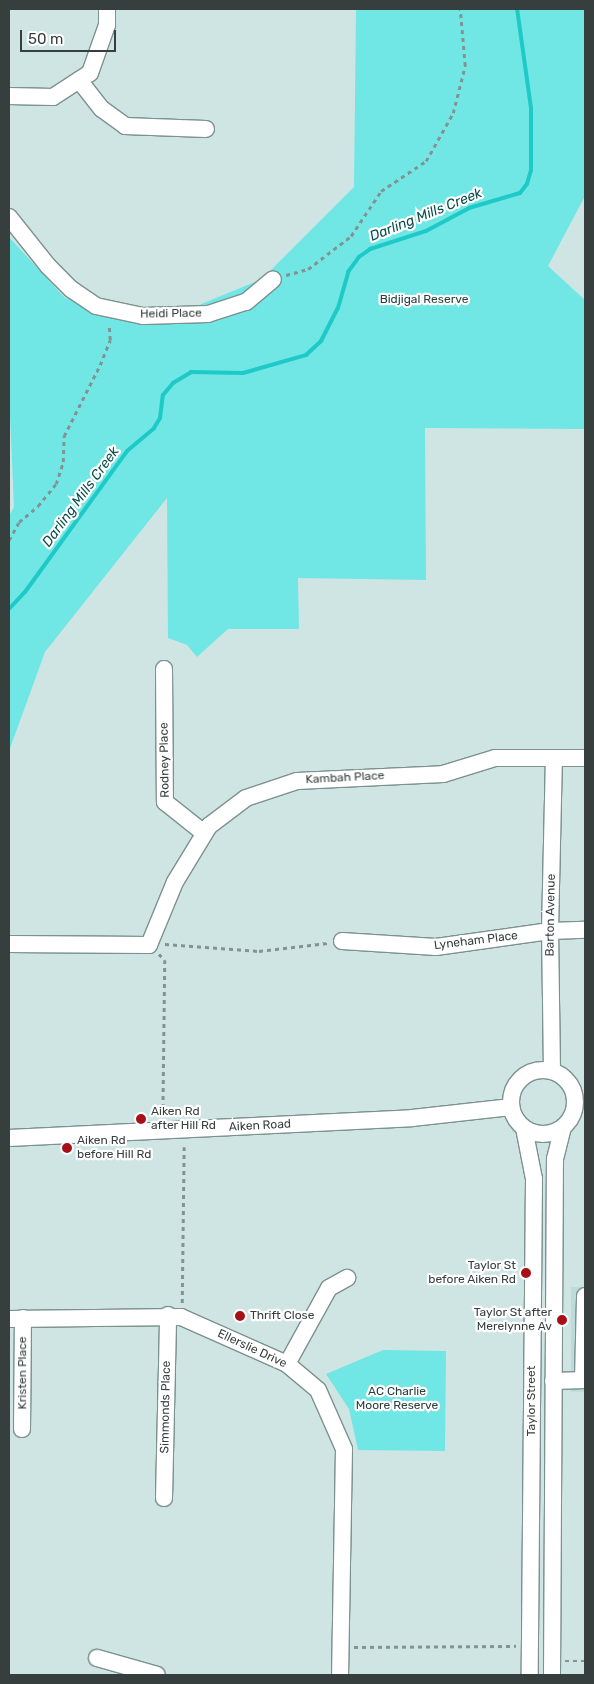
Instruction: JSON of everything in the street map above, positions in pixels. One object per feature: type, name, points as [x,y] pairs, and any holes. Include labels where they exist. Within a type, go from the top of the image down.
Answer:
[{"type":"street","points":[[9,96],[53,97],[90,73],[107,24],[108,9]]},
{"type":"street","points":[[79,80],[102,109],[125,126],[206,129]]},
{"type":"street","name":"Heidi Place","points":[[9,217],[71,289],[96,306],[143,316],[208,314],[246,302],[273,279]]},
{"type":"street","name":"Rodney Place","points":[[164,669],[164,802],[204,833]]},
{"type":"street","name":"Kambah Place","points":[[149,945],[175,882],[204,833],[246,798],[297,781],[444,774],[495,758],[554,760],[585,758]]},
{"type":"street","name":"Barton Avenue","points":[[552,1071],[550,931],[554,760]]},
{"type":"street","name":"Lyneham Place","points":[[342,941],[436,947],[550,931],[585,930]]},
{"type":"street","points":[[9,944],[149,945]]},
{"type":"street","points":[[565,1126],[576,1104],[577,1084],[552,1071],[541,1070],[521,1078],[514,1086],[511,1107],[524,1128],[543,1135],[585,1118]]},
{"type":"street","name":"Aiken Road","points":[[9,1138],[412,1118],[511,1107]]},
{"type":"street","name":"Taylor Street","points":[[552,1675],[556,1159],[565,1126]]},
{"type":"street","name":"Taylor Street","points":[[524,1128],[534,1178],[530,1675]]},
{"type":"street","points":[[288,1364],[329,1288],[347,1278]]},
{"type":"street","points":[[553,1381],[584,1380],[585,1296]]},
{"type":"street","name":"Ellerslie Drive","points":[[16,1318],[174,1316],[288,1364],[318,1390],[344,1449],[340,1675]]},
{"type":"street","name":"Simmonds Place","points":[[164,1498],[174,1316]]},
{"type":"street","name":"Kristen Place","points":[[16,1318],[22,1429]]},
{"type":"street","points":[[97,1658],[157,1675]]},
{"type":"path","points":[[273,279],[308,269],[351,236],[381,191],[426,161],[453,113],[465,66],[460,9]]},
{"type":"path","points":[[9,540],[19,522],[56,484],[63,462],[64,436],[110,340],[109,309]]},
{"type":"path","points":[[149,945],[172,943],[259,951],[342,941]]},
{"type":"path","points":[[149,945],[165,960],[163,1115]]},
{"type":"path","points":[[174,1316],[184,1147]]},
{"type":"path","points":[[341,1647],[520,1646]]},
{"type":"path","points":[[563,1661],[585,1661]]},
{"type":"shaded area","points":[[571,1287],[585,1287],[585,1392],[571,1392]]},
{"type":"green space","name":"Bidjigal Reserve","points":[[356,9],[585,9],[585,196],[548,266],[585,300],[585,429],[425,428],[426,580],[298,578],[299,629],[228,629],[197,657],[187,645],[168,638],[167,498],[45,652],[9,751],[9,516],[14,507],[9,393],[9,237],[65,298],[136,312],[199,305],[262,279],[354,187]]},
{"type":"green space","name":"AC Charlie Moore Reserve","points":[[383,1350],[446,1351],[445,1451],[358,1450],[349,1409],[326,1374]]},
{"type":"waterway","name":"Darling Mills Creek","points":[[9,609],[25,592],[127,451],[154,428],[160,418],[163,395],[173,383],[191,372],[243,373],[306,355],[321,341],[338,308],[348,272],[359,257],[370,249],[426,231],[469,208],[520,193],[527,184],[531,170],[531,108],[517,9]]},
{"type":"place","name":"Aiken Rd after Hill Rd","points":[[141,1119]]},
{"type":"place","name":"Aiken Rd before Hill Rd","points":[[67,1148]]},
{"type":"place","name":"Taylor St before Aiken Rd","points":[[526,1273]]},
{"type":"place","name":"Thrift Close","points":[[240,1316]]},
{"type":"place","name":"Taylor St after Merelynne Av","points":[[562,1320]]}]
